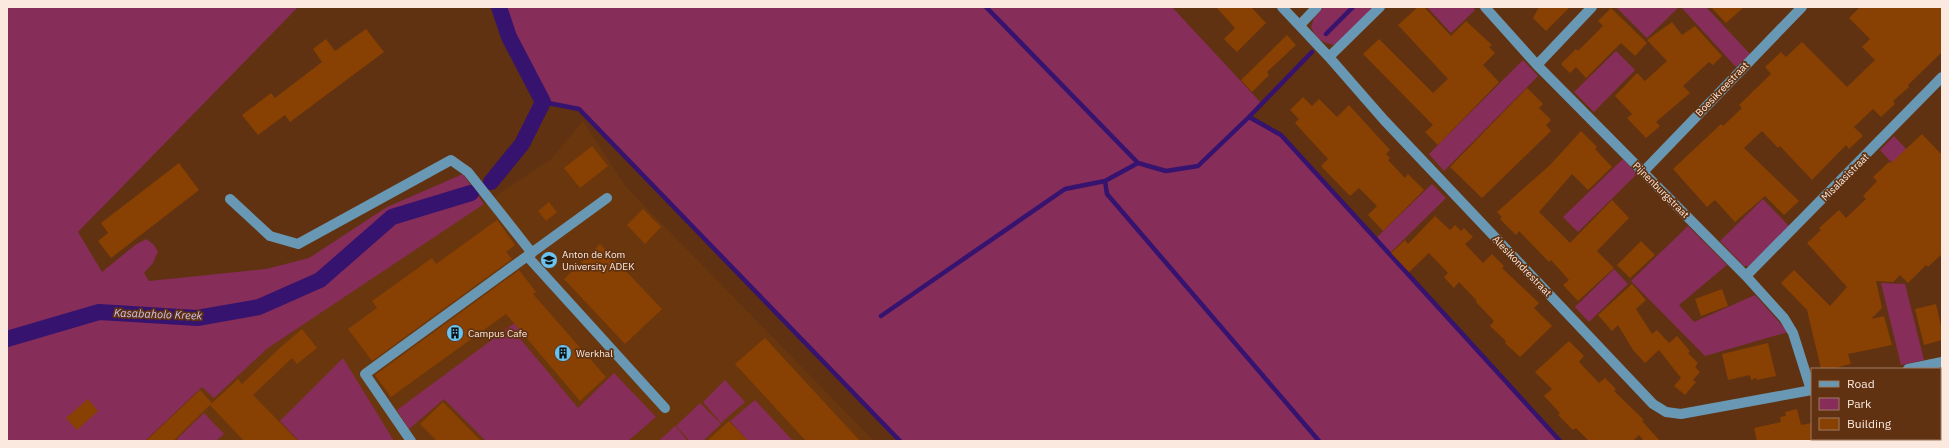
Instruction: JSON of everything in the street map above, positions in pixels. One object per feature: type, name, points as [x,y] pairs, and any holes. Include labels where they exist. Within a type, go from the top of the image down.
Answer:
[{"type":"street","name":"Alesikondrestraat","points":[[1282,7],[1329,57],[1395,132],[1653,404],[1666,412],[1680,414],[1811,390]]},
{"type":"street","points":[[1300,25],[1317,7]]},
{"type":"street","points":[[1329,57],[1380,7]]},
{"type":"street","name":"Pijnenburgstraat","points":[[1485,7],[1537,65],[1746,276],[1784,318],[1793,333],[1811,390]]},
{"type":"street","points":[[1537,65],[1592,7]]},
{"type":"street","name":"Boesikreestraat","points":[[1643,172],[1802,7]]},
{"type":"street","name":"Misalasistraat","points":[[1746,276],[1942,77]]},
{"type":"street","points":[[230,199],[270,236],[298,244],[451,160],[468,172],[529,254],[664,408]]},
{"type":"street","points":[[411,441],[366,374],[607,198]]},
{"type":"street","points":[[1913,368],[1942,362]]},
{"type":"shaded area","name":"Anton de Kom University ADEK","points":[[583,121],[626,187],[874,441],[145,441],[203,386],[214,398],[268,348],[551,159]]},
{"type":"green space","points":[[7,7],[298,7],[78,232],[102,272],[135,245],[146,239],[153,244],[158,251],[153,263],[144,273],[149,281],[266,269],[309,258],[387,207],[463,174],[484,204],[268,348],[214,398],[202,387],[145,441],[7,441]]},
{"type":"green space","points":[[499,7],[1172,7],[1262,104],[1250,117],[1281,135],[1375,239],[1432,184],[1446,198],[1389,254],[1560,441],[900,441],[579,109],[543,102],[509,37]]},
{"type":"green space","points":[[1324,7],[1375,7],[1334,45],[1326,43],[1320,39],[1311,27],[1314,18]]},
{"type":"green space","points":[[1427,7],[1473,7],[1475,10],[1451,33]]},
{"type":"green space","points":[[1616,7],[1678,7],[1678,8],[1647,38]]},
{"type":"green space","points":[[1681,7],[1706,7],[1750,54],[1736,67]]},
{"type":"green space","points":[[1616,51],[1635,70],[1594,112],[1574,92]]},
{"type":"green space","points":[[1523,60],[1538,76],[1444,171],[1429,154]]},
{"type":"green space","points":[[1894,136],[1942,187],[1927,201],[1880,150]]},
{"type":"green space","points":[[1623,159],[1637,174],[1578,232],[1563,217]]},
{"type":"green space","points":[[1763,199],[1790,227],[1749,266],[1744,266],[1720,241]]},
{"type":"green space","points":[[1688,226],[1727,265],[1679,305],[1694,322],[1755,295],[1788,332],[1705,356],[1631,281]]},
{"type":"green space","points":[[1614,269],[1628,284],[1589,322],[1575,307]]},
{"type":"green space","points":[[1881,283],[1905,284],[1924,360],[1901,365]]},
{"type":"green space","points":[[541,307],[517,335],[578,408],[614,373],[656,417],[628,441],[486,441],[444,399],[409,429],[397,410],[535,308]]},
{"type":"green space","points":[[343,358],[394,441],[299,441],[280,421]]},
{"type":"green space","points":[[725,380],[745,402],[721,423],[703,402]]},
{"type":"green space","points":[[755,400],[793,441],[748,441],[730,421]]},
{"type":"green space","points":[[700,403],[721,424],[703,441],[690,441],[676,426]]},
{"type":"green space","points":[[204,413],[224,434],[216,441],[179,441],[177,439]]},
{"type":"green space","points":[[675,426],[688,441],[659,441]]},
{"type":"building","points":[[1216,7],[1251,7],[1266,23],[1237,52],[1224,39],[1235,28]]},
{"type":"building","points":[[1418,7],[1424,7],[1451,36],[1466,21],[1492,45],[1489,47],[1495,53],[1483,65],[1499,82],[1438,145],[1425,132],[1433,125],[1363,54],[1379,39],[1433,93],[1448,79],[1398,25]]},
{"type":"building","points":[[1539,7],[1570,7],[1546,31],[1533,18]]},
{"type":"building","points":[[1711,7],[1744,7],[1726,23]]},
{"type":"building","points":[[1860,7],[1942,7],[1942,52],[1908,85],[1909,87],[1893,101],[1895,104],[1881,117],[1873,109],[1854,127],[1863,136],[1849,149],[1846,145],[1812,180],[1780,146],[1778,148],[1762,131],[1744,148],[1799,201],[1784,215],[1765,196],[1735,222],[1715,200],[1707,207],[1673,169],[1721,124],[1723,126],[1742,108],[1739,105],[1771,74],[1765,67],[1781,52],[1786,57],[1802,42],[1847,87],[1875,60],[1862,47],[1870,39],[1849,18]]},
{"type":"building","points":[[1611,8],[1647,43],[1635,56],[1621,43],[1586,78],[1576,67],[1570,73],[1561,64],[1576,49],[1578,51],[1603,26],[1598,21]]},
{"type":"building","points":[[1672,22],[1682,35],[1695,26],[1722,56],[1713,65],[1709,62],[1683,86],[1690,93],[1656,122],[1660,126],[1646,138],[1627,118],[1632,114],[1615,96],[1637,73],[1645,81],[1667,61],[1647,40]]},
{"type":"building","points":[[366,29],[384,52],[290,122],[285,115],[258,135],[242,115],[271,93],[275,98],[322,62],[313,49],[326,39],[335,51]]},
{"type":"building","points":[[1287,35],[1296,45],[1267,72],[1269,75],[1252,92],[1241,80]]},
{"type":"building","points":[[1527,88],[1543,104],[1539,108],[1551,120],[1546,125],[1551,131],[1482,198],[1450,167]]},
{"type":"building","points":[[1303,97],[1312,106],[1319,99],[1337,117],[1349,105],[1390,150],[1386,154],[1390,158],[1388,160],[1405,178],[1408,174],[1424,190],[1383,231],[1368,215],[1377,206],[1359,188],[1350,196],[1321,166],[1328,159],[1295,123],[1299,119],[1290,110]]},
{"type":"building","points":[[1581,131],[1597,147],[1595,149],[1612,167],[1588,190],[1572,174],[1539,212],[1570,243],[1612,200],[1629,218],[1597,251],[1614,268],[1578,301],[1563,285],[1569,280],[1551,260],[1549,262],[1519,231],[1516,235],[1500,219],[1502,217],[1497,212],[1550,165]]},
{"type":"building","points":[[1922,134],[1942,155],[1942,254],[1928,267],[1926,265],[1908,283],[1900,275],[1893,282],[1876,281],[1882,308],[1871,319],[1884,316],[1892,345],[1848,354],[1851,364],[1835,368],[1821,368],[1807,310],[1781,283],[1794,270],[1830,306],[1847,287],[1807,243],[1821,230],[1819,228],[1839,210],[1846,218],[1866,199],[1863,196],[1877,181],[1873,177],[1889,162],[1891,163]]},
{"type":"building","points":[[592,146],[608,166],[580,188],[564,168]]},
{"type":"building","points":[[179,163],[199,190],[111,258],[98,241],[108,233],[101,223]]},
{"type":"building","points":[[549,202],[557,212],[546,221],[538,211]]},
{"type":"building","points":[[643,209],[661,227],[645,244],[627,225]]},
{"type":"building","points":[[1435,216],[1450,230],[1455,225],[1461,231],[1464,228],[1473,237],[1465,244],[1483,263],[1492,254],[1504,266],[1502,268],[1539,303],[1534,308],[1552,326],[1520,357],[1490,326],[1494,321],[1459,282],[1454,288],[1444,277],[1448,273],[1429,253],[1409,272],[1391,253],[1405,240],[1408,244]]},
{"type":"building","points":[[497,220],[515,245],[506,252],[512,259],[372,361],[348,329],[377,308],[372,301],[432,258],[436,264]]},
{"type":"building","points":[[1641,241],[1655,255],[1630,278],[1617,265]]},
{"type":"building","points":[[600,244],[662,309],[625,344],[564,279]]},
{"type":"building","points":[[519,270],[536,292],[533,294],[606,377],[580,401],[506,314],[391,397],[375,375]]},
{"type":"building","points":[[1632,284],[1646,300],[1636,309],[1652,334],[1657,330],[1669,343],[1677,336],[1690,351],[1688,353],[1698,363],[1695,367],[1700,372],[1693,380],[1696,382],[1685,395],[1674,386],[1681,378],[1659,350],[1645,363],[1633,350],[1618,325],[1612,331],[1598,315]]},
{"type":"building","points":[[1722,289],[1728,306],[1701,316],[1695,299]]},
{"type":"building","points":[[1936,304],[1942,330],[1942,340],[1924,345],[1915,309]]},
{"type":"building","points":[[302,329],[317,348],[297,364],[292,358],[253,395],[298,441],[244,441],[210,405],[238,379],[242,384]]},
{"type":"building","points":[[765,338],[860,441],[806,441],[735,364]]},
{"type":"building","points":[[1569,341],[1584,356],[1579,362],[1599,383],[1605,378],[1616,389],[1614,391],[1644,420],[1642,421],[1660,441],[1644,441],[1639,435],[1633,441],[1589,441],[1576,428],[1573,430],[1558,415],[1560,413],[1544,396],[1552,389],[1535,372]]},
{"type":"building","points":[[1768,343],[1776,376],[1751,380],[1750,375],[1728,380],[1722,354]]},
{"type":"building","points":[[200,390],[212,403],[173,441],[146,441]]},
{"type":"building","points":[[88,399],[98,411],[77,430],[66,418]]},
{"type":"building","points":[[443,402],[481,441],[437,441],[420,424]]},
{"type":"building","points":[[1797,409],[1801,425],[1811,423],[1812,441],[1757,441],[1754,428],[1781,422],[1780,417],[1786,416],[1785,412]]},
{"type":"building","points":[[729,421],[748,441],[707,441]]},
{"type":"waterway","points":[[491,182],[522,144],[543,102],[509,37],[499,7]]},
{"type":"waterway","points":[[986,7],[1138,163],[1166,171],[1198,166],[1249,117],[1312,52]]},
{"type":"waterway","points":[[1326,34],[1353,7]]},
{"type":"waterway","points":[[543,102],[579,109],[900,441]]},
{"type":"waterway","points":[[1249,117],[1281,135],[1560,441]]},
{"type":"waterway","points":[[1138,163],[1105,181],[1107,194],[1319,441]]},
{"type":"waterway","points":[[881,316],[1065,189],[1105,181]]},
{"type":"waterway","name":"Kasabaholo Kreek","points":[[7,339],[99,312],[197,318],[259,307],[320,280],[392,217],[471,193]]},
{"type":"place","name":"Anton de Kom University ADEK","points":[[549,260]]},
{"type":"place","name":"Campus Cafe","points":[[455,333]]},
{"type":"place","name":"Werkhal","points":[[563,353]]}]
